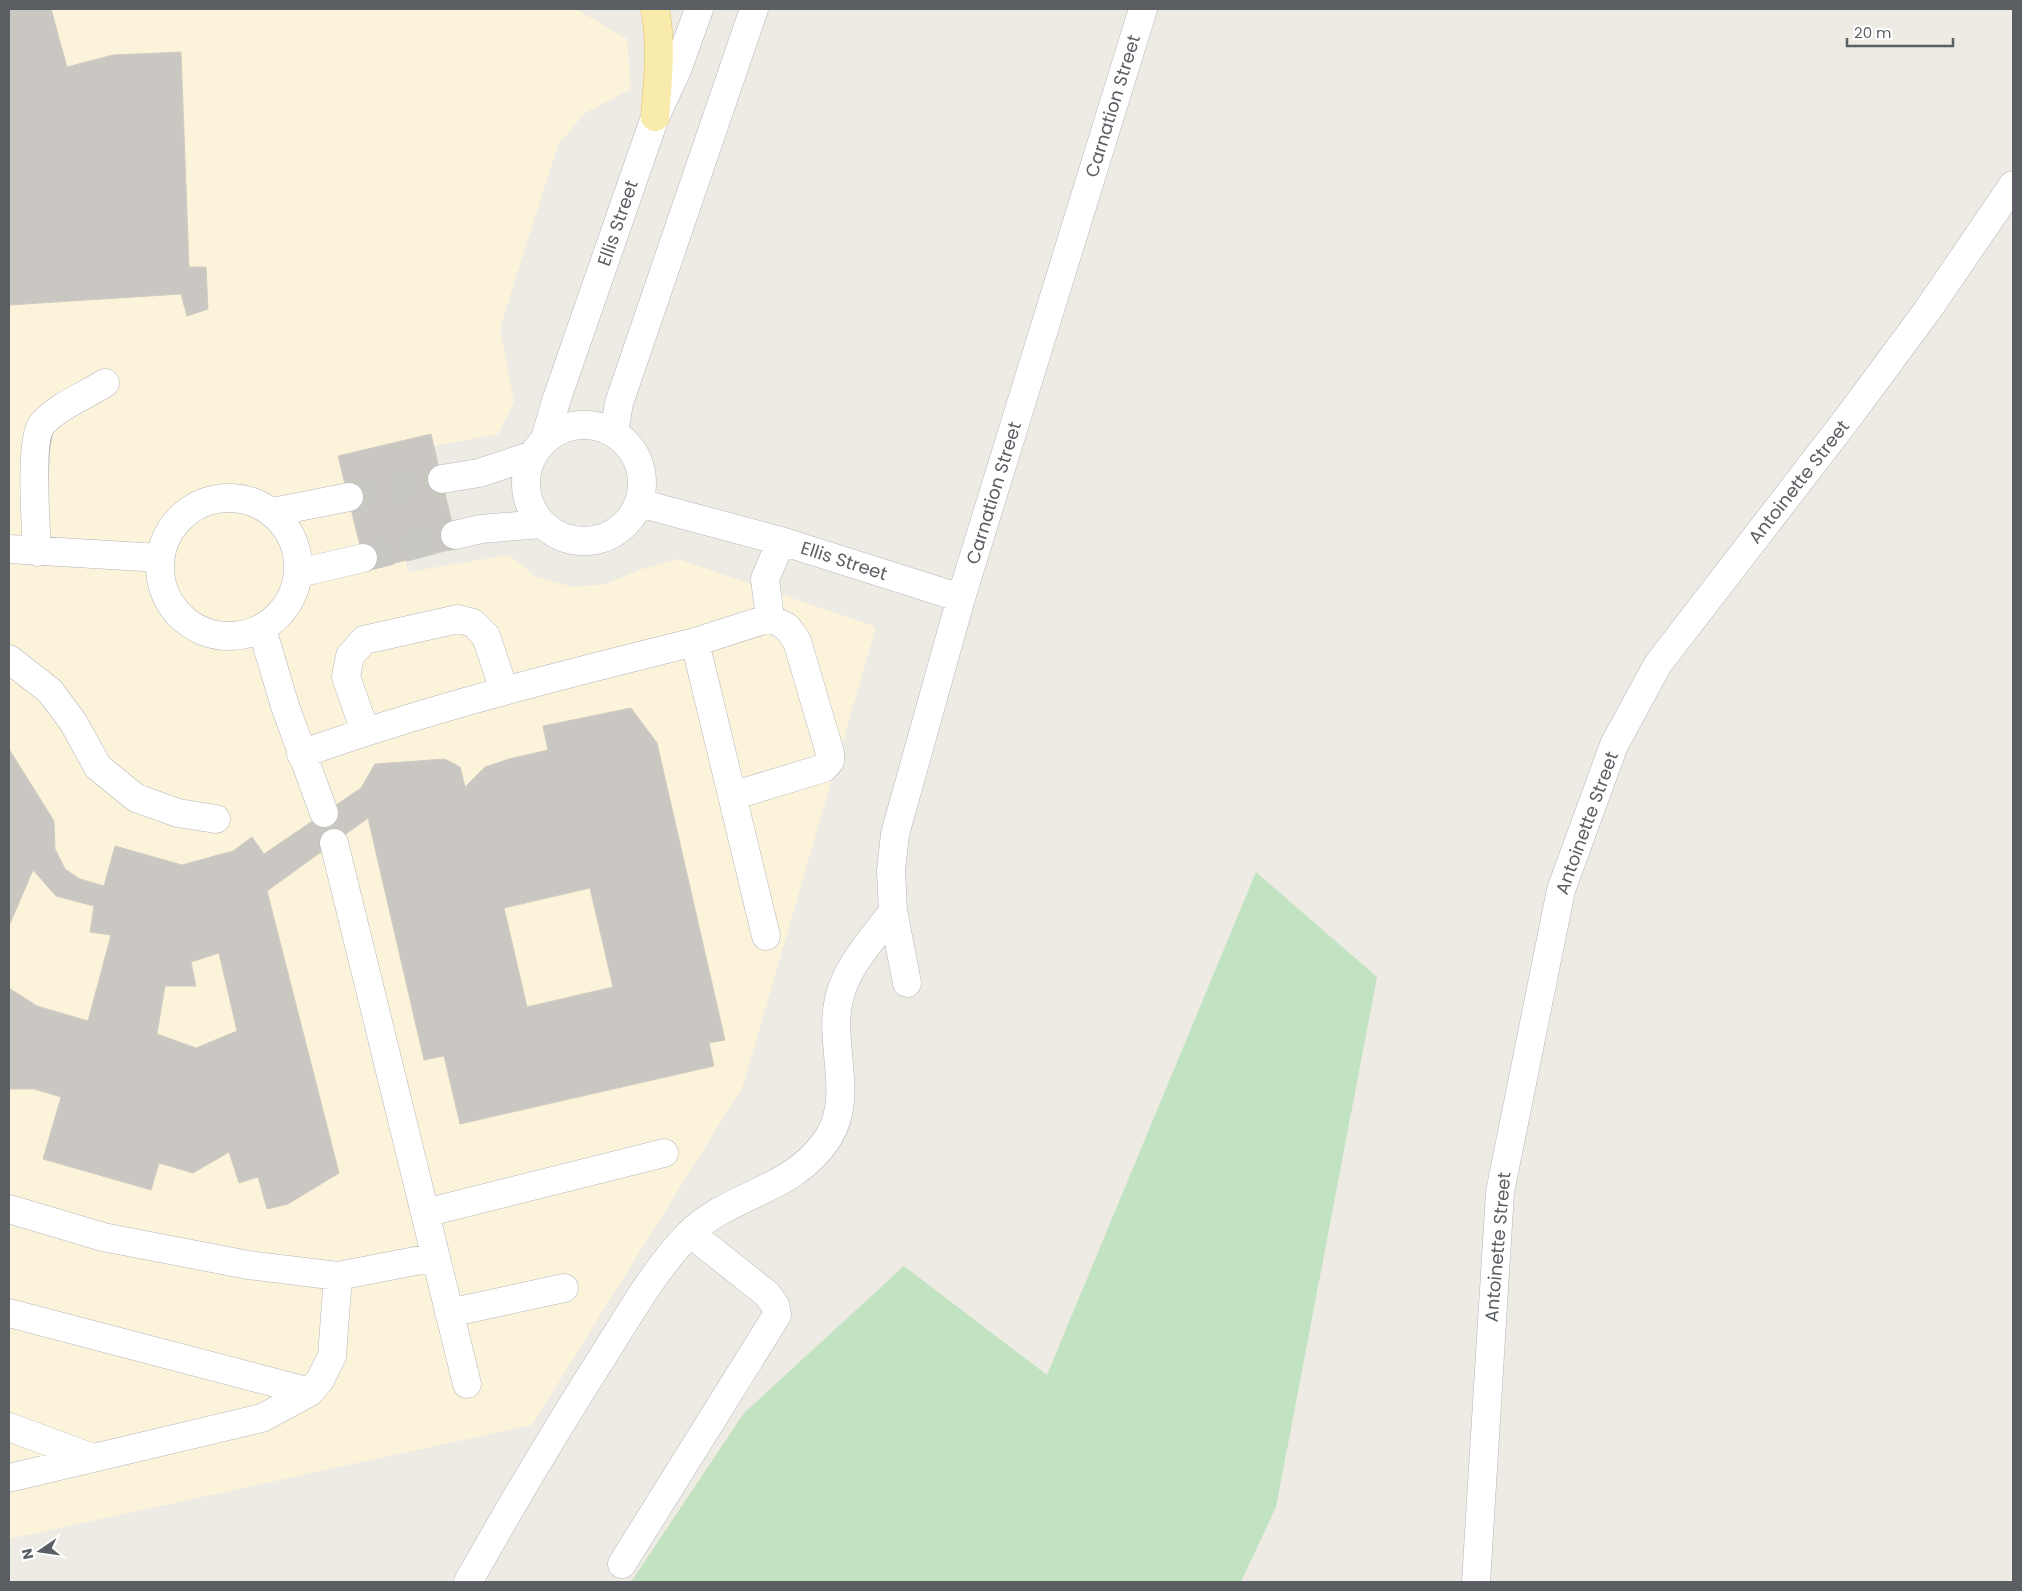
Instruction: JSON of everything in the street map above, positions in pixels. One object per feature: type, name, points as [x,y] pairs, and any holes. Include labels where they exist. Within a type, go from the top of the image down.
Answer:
[{"type":"main road","points":[[655,9],[659,30],[659,59],[655,117]]},
{"type":"street","name":"Ellis Street","points":[[542,524],[532,508],[526,491],[527,472],[539,447],[556,401],[655,117],[677,70],[699,9]]},
{"type":"street","points":[[614,433],[619,404],[754,9]]},
{"type":"street","name":"Carnation Street","points":[[907,984],[893,911],[891,871],[895,834],[961,598],[1143,9]]},
{"type":"street","name":"Antoinette Street","points":[[1476,1582],[1500,1192],[1561,890],[1614,745],[1658,664],[1927,311],[2013,185]]},
{"type":"street","points":[[37,552],[35,443],[42,424],[64,406],[105,382]]},
{"type":"street","points":[[442,479],[479,473],[539,447],[557,431],[586,424],[601,427],[614,433],[629,446],[639,463],[642,483],[639,503],[629,520],[615,533],[597,540],[577,541],[558,535],[542,524],[480,529],[455,535]]},
{"type":"street","points":[[234,497],[254,502],[272,512],[287,529],[297,550],[299,573],[293,595],[280,615],[262,629],[241,636],[220,636],[199,630],[181,618],[168,600],[160,580],[160,558],[166,538],[177,520],[193,507],[213,499],[234,497]]},
{"type":"street","points":[[272,512],[348,497]]},
{"type":"street","name":"Ellis Street","points":[[639,503],[780,540],[961,598]]},
{"type":"street","points":[[770,618],[765,579],[780,540]]},
{"type":"street","points":[[9,549],[160,558]]},
{"type":"street","points":[[299,573],[363,558]]},
{"type":"street","points":[[301,754],[365,731],[504,690],[695,642],[770,618],[786,627],[797,640],[830,753],[830,761],[824,768],[732,796]]},
{"type":"street","points":[[365,731],[346,677],[350,656],[364,640],[458,619],[473,623],[486,636],[504,690]]},
{"type":"street","points":[[262,629],[301,754],[324,813]]},
{"type":"street","points":[[695,642],[766,936]]},
{"type":"street","points":[[9,659],[50,691],[73,722],[98,767],[136,798],[178,813],[216,819]]},
{"type":"street","points":[[334,843],[466,1384]]},
{"type":"street","points":[[468,1582],[524,1481],[652,1279],[690,1234],[707,1220],[788,1178],[810,1161],[829,1137],[841,1101],[836,1036],[839,999],[848,974],[893,911]]},
{"type":"street","points":[[425,1213],[664,1152]]},
{"type":"street","points":[[9,1209],[103,1237],[248,1265],[338,1276],[436,1258]]},
{"type":"street","points":[[622,1564],[778,1315],[775,1305],[767,1294],[690,1234]]},
{"type":"street","points":[[9,1478],[90,1457],[262,1418],[310,1392],[320,1380],[332,1356],[338,1276]]},
{"type":"street","points":[[449,1312],[564,1288]]},
{"type":"street","points":[[9,1313],[310,1392]]},
{"type":"street","points":[[9,1427],[90,1457]]},
{"type":"shaded area","points":[[9,9],[576,9],[627,39],[631,89],[585,113],[558,145],[500,328],[514,402],[498,434],[381,456],[408,572],[509,555],[535,576],[572,587],[606,584],[639,570],[678,559],[876,627],[743,1086],[532,1425],[9,1539]]},
{"type":"green space","points":[[1256,872],[1377,977],[1276,1507],[1241,1582],[631,1582],[744,1413],[904,1266],[1047,1375]]},
{"type":"building","points":[[9,9],[51,9],[67,67],[113,55],[181,52],[189,267],[206,267],[208,309],[187,316],[181,294],[9,305]]},
{"type":"building","points":[[431,434],[458,548],[366,570],[338,456]]},
{"type":"building","points":[[631,708],[657,743],[725,1040],[709,1043],[714,1066],[460,1124],[444,1056],[424,1060],[368,818],[267,891],[339,1173],[288,1204],[267,1209],[258,1177],[239,1183],[229,1152],[193,1173],[159,1163],[151,1190],[43,1159],[61,1097],[34,1089],[9,1089],[9,988],[37,1006],[88,1021],[111,935],[90,932],[94,906],[56,896],[33,870],[9,926],[9,749],[54,821],[55,849],[65,869],[80,879],[104,886],[115,846],[182,865],[233,851],[252,837],[264,854],[361,788],[375,764],[445,759],[460,767],[465,787],[485,767],[548,750],[543,726]],"holes":[[[590,888],[613,987],[527,1007],[504,908]],[[219,953],[237,1031],[196,1048],[157,1034],[165,986],[196,986],[191,962]]]},
{"type":"tunnel","points":[[349,497],[442,479]]},
{"type":"tunnel","points":[[363,558],[455,535]]}]
